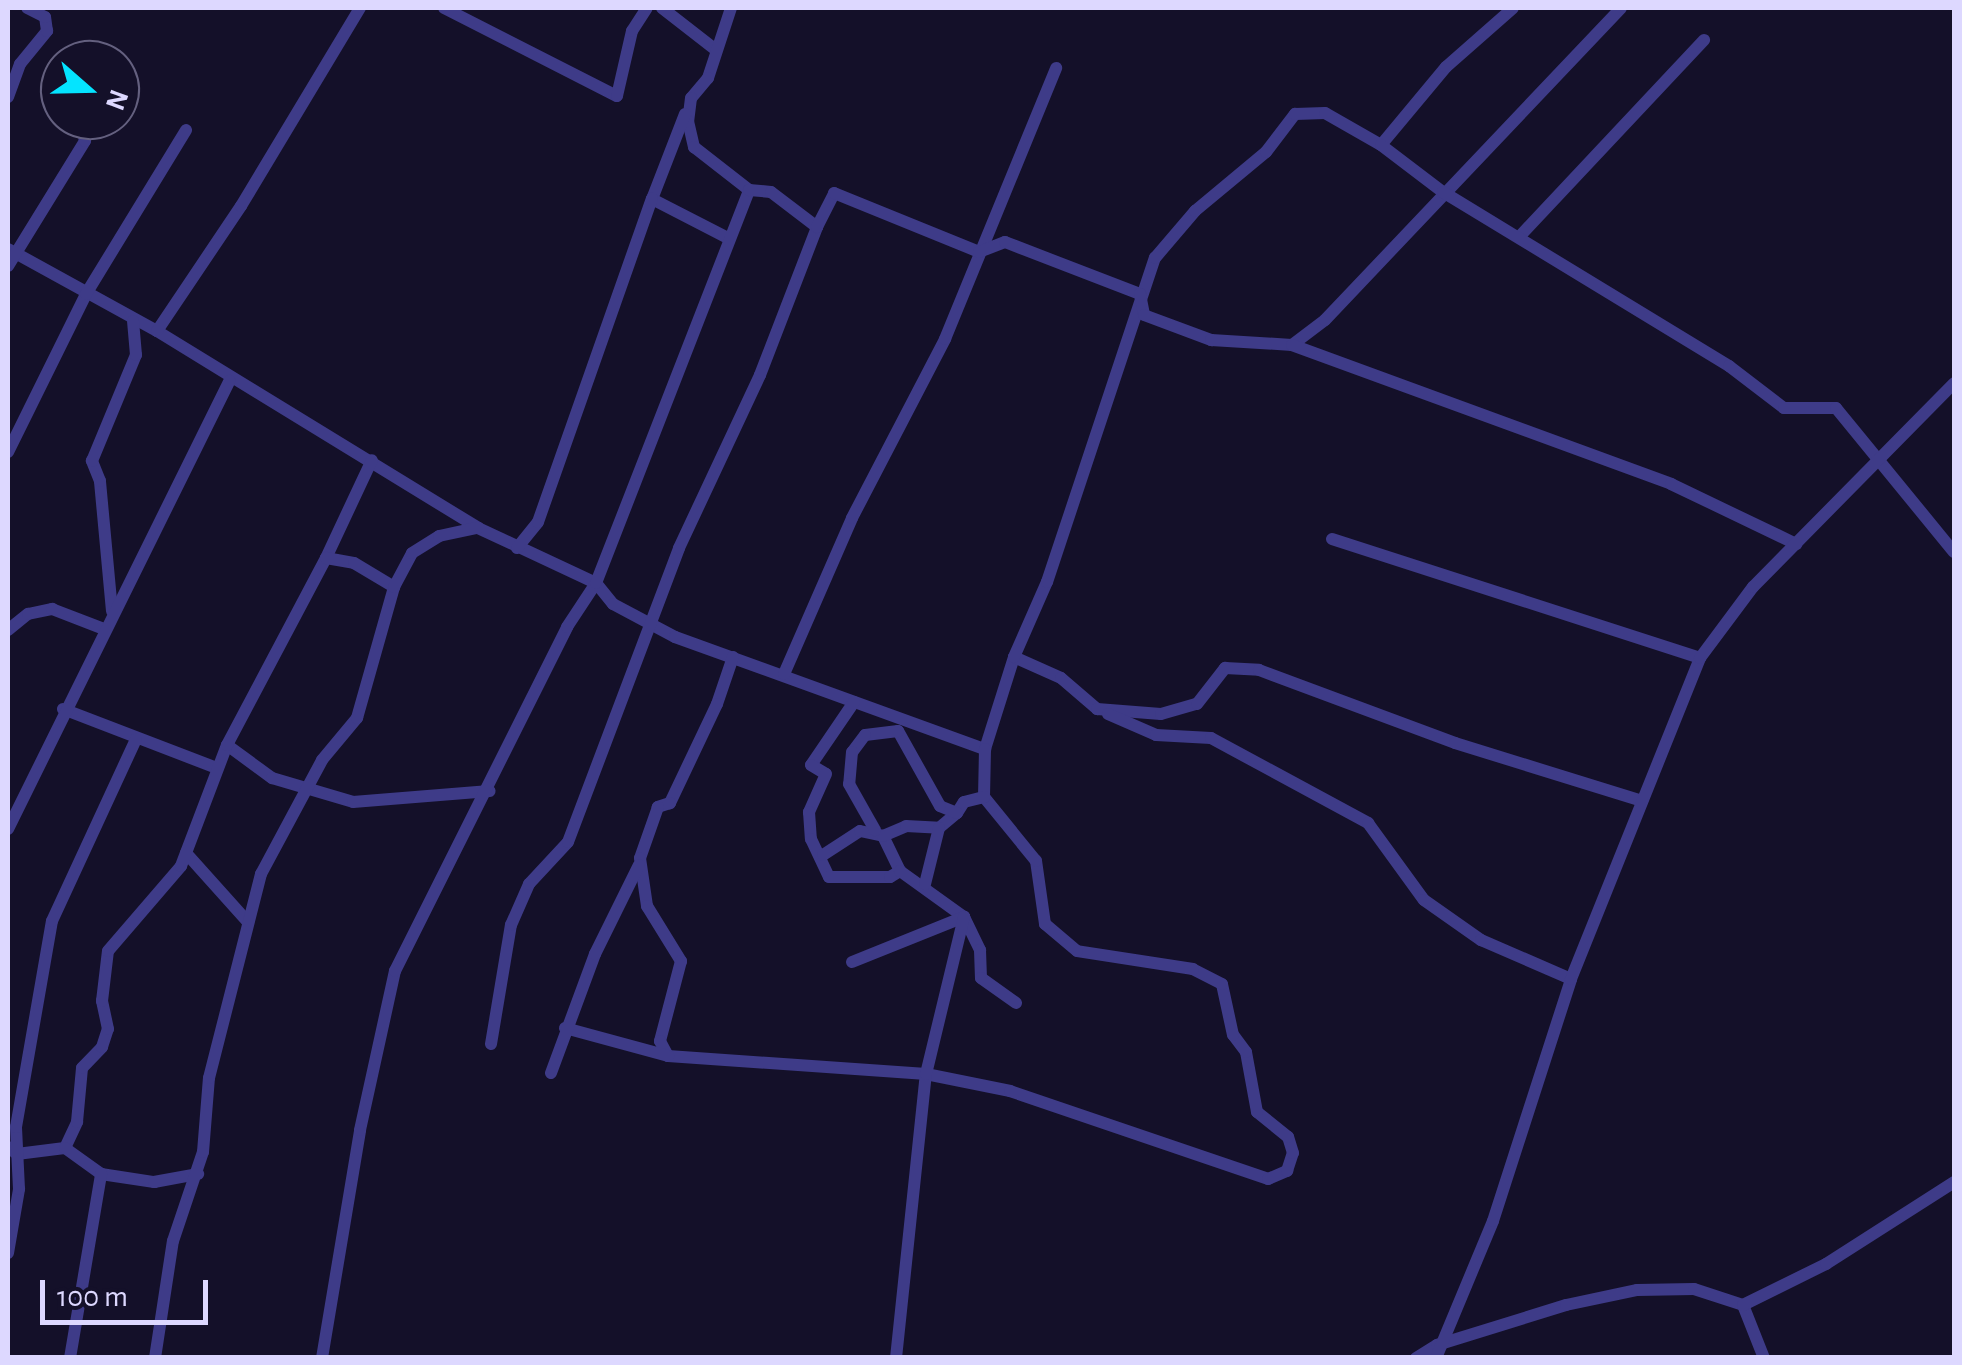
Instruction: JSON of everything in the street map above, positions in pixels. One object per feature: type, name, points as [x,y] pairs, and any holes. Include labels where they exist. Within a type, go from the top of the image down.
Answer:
[{"type":"street","points":[[8,98],[20,64],[46,31],[45,17],[26,8]]},
{"type":"street","points":[[156,331],[241,206],[360,8]]},
{"type":"street","points":[[444,8],[617,96],[632,32],[647,8]]},
{"type":"street","points":[[662,8],[716,50]]},
{"type":"street","points":[[517,548],[538,522],[652,199],[691,98],[708,78],[731,8]]},
{"type":"street","points":[[1382,145],[1446,67],[1513,8]]},
{"type":"street","points":[[1292,345],[1325,320],[1442,192],[1621,8]]},
{"type":"street","points":[[1520,236],[1704,40]]},
{"type":"street","points":[[784,674],[852,518],[946,339],[1056,68]]},
{"type":"street","points":[[691,98],[694,147],[748,190],[771,192],[817,227]]},
{"type":"street","points":[[565,1028],[668,1056],[926,1074],[1010,1091],[1268,1179],[1288,1172],[1292,1153],[1288,1138],[1257,1112],[1246,1052],[1233,1035],[1222,984],[1193,969],[1077,951],[1045,924],[1036,862],[984,797],[985,749],[1014,658],[1047,582],[1140,294],[1165,246],[1208,199],[1266,152],[1295,114],[1325,113],[1382,145],[1442,192],[1729,366],[1784,408],[1836,408],[1882,457],[1954,552]]},
{"type":"street","points":[[8,452],[86,294],[186,130]]},
{"type":"street","points":[[85,140],[10,256],[156,331],[228,380],[372,460],[478,528],[596,583],[613,604],[651,624],[985,749]]},
{"type":"street","points":[[322,1358],[360,1130],[396,971],[490,791],[567,627],[596,583],[748,190]]},
{"type":"street","points":[[491,1044],[511,926],[529,884],[568,842],[651,624],[834,193],[979,252],[1005,242],[1140,294]]},
{"type":"street","points":[[652,199],[728,238]]},
{"type":"street","points":[[1140,294],[1144,316],[1212,340],[1292,345],[1689,491],[1796,544]]},
{"type":"street","points":[[112,613],[100,481],[92,461],[136,355],[134,320]]},
{"type":"street","points":[[8,828],[62,709],[228,380]]},
{"type":"street","points":[[1437,1351],[1493,1221],[1571,979],[1700,658],[1753,587],[1954,383]]},
{"type":"street","points":[[65,1148],[77,1122],[82,1068],[108,1029],[102,1000],[108,952],[186,853],[227,745],[326,558],[372,460]]},
{"type":"street","points":[[155,1358],[173,1242],[198,1174],[209,1078],[267,858],[304,790],[357,718],[394,587],[420,544],[478,528]]},
{"type":"street","points":[[1332,539],[1700,658]]},
{"type":"street","points":[[326,558],[354,563],[394,587]]},
{"type":"street","points":[[8,630],[28,614],[52,609],[104,629]]},
{"type":"street","points":[[551,1072],[565,1028],[639,866],[658,808],[670,803],[732,657]]},
{"type":"street","points":[[1014,658],[1061,678],[1097,709],[1156,735],[1211,738],[1368,823],[1424,900],[1481,940],[1571,979]]},
{"type":"street","points":[[1097,709],[1184,711],[1225,668],[1259,670],[1454,743],[1642,801]]},
{"type":"street","points":[[854,702],[811,765],[826,774],[809,812],[811,840],[824,855],[829,876],[890,877],[900,871]]},
{"type":"street","points":[[62,709],[217,768]]},
{"type":"street","points":[[898,716],[898,730],[940,806],[957,813]]},
{"type":"street","points":[[898,730],[865,736],[852,752],[849,784],[900,871],[925,884],[964,917],[980,950],[982,978],[1016,1003]]},
{"type":"street","points":[[8,1254],[12,1150],[56,905],[136,738]]},
{"type":"street","points":[[227,745],[304,790],[353,802],[490,791]]},
{"type":"street","points":[[925,884],[940,828],[964,802],[984,797]]},
{"type":"street","points":[[824,855],[860,831],[879,833],[906,826],[940,828]]},
{"type":"street","points":[[186,853],[248,922]]},
{"type":"street","points":[[639,866],[648,906],[681,961],[660,1041],[668,1056]]},
{"type":"street","points":[[896,1358],[926,1074],[964,917]]},
{"type":"street","points":[[852,962],[964,917]]},
{"type":"street","points":[[12,1150],[65,1148],[101,1174],[154,1182],[198,1174]]},
{"type":"street","points":[[70,1358],[101,1174]]},
{"type":"street","points":[[1416,1358],[1638,1290],[1694,1289],[1743,1305],[1826,1264],[1954,1182]]},
{"type":"street","points":[[1743,1305],[1764,1358]]}]
